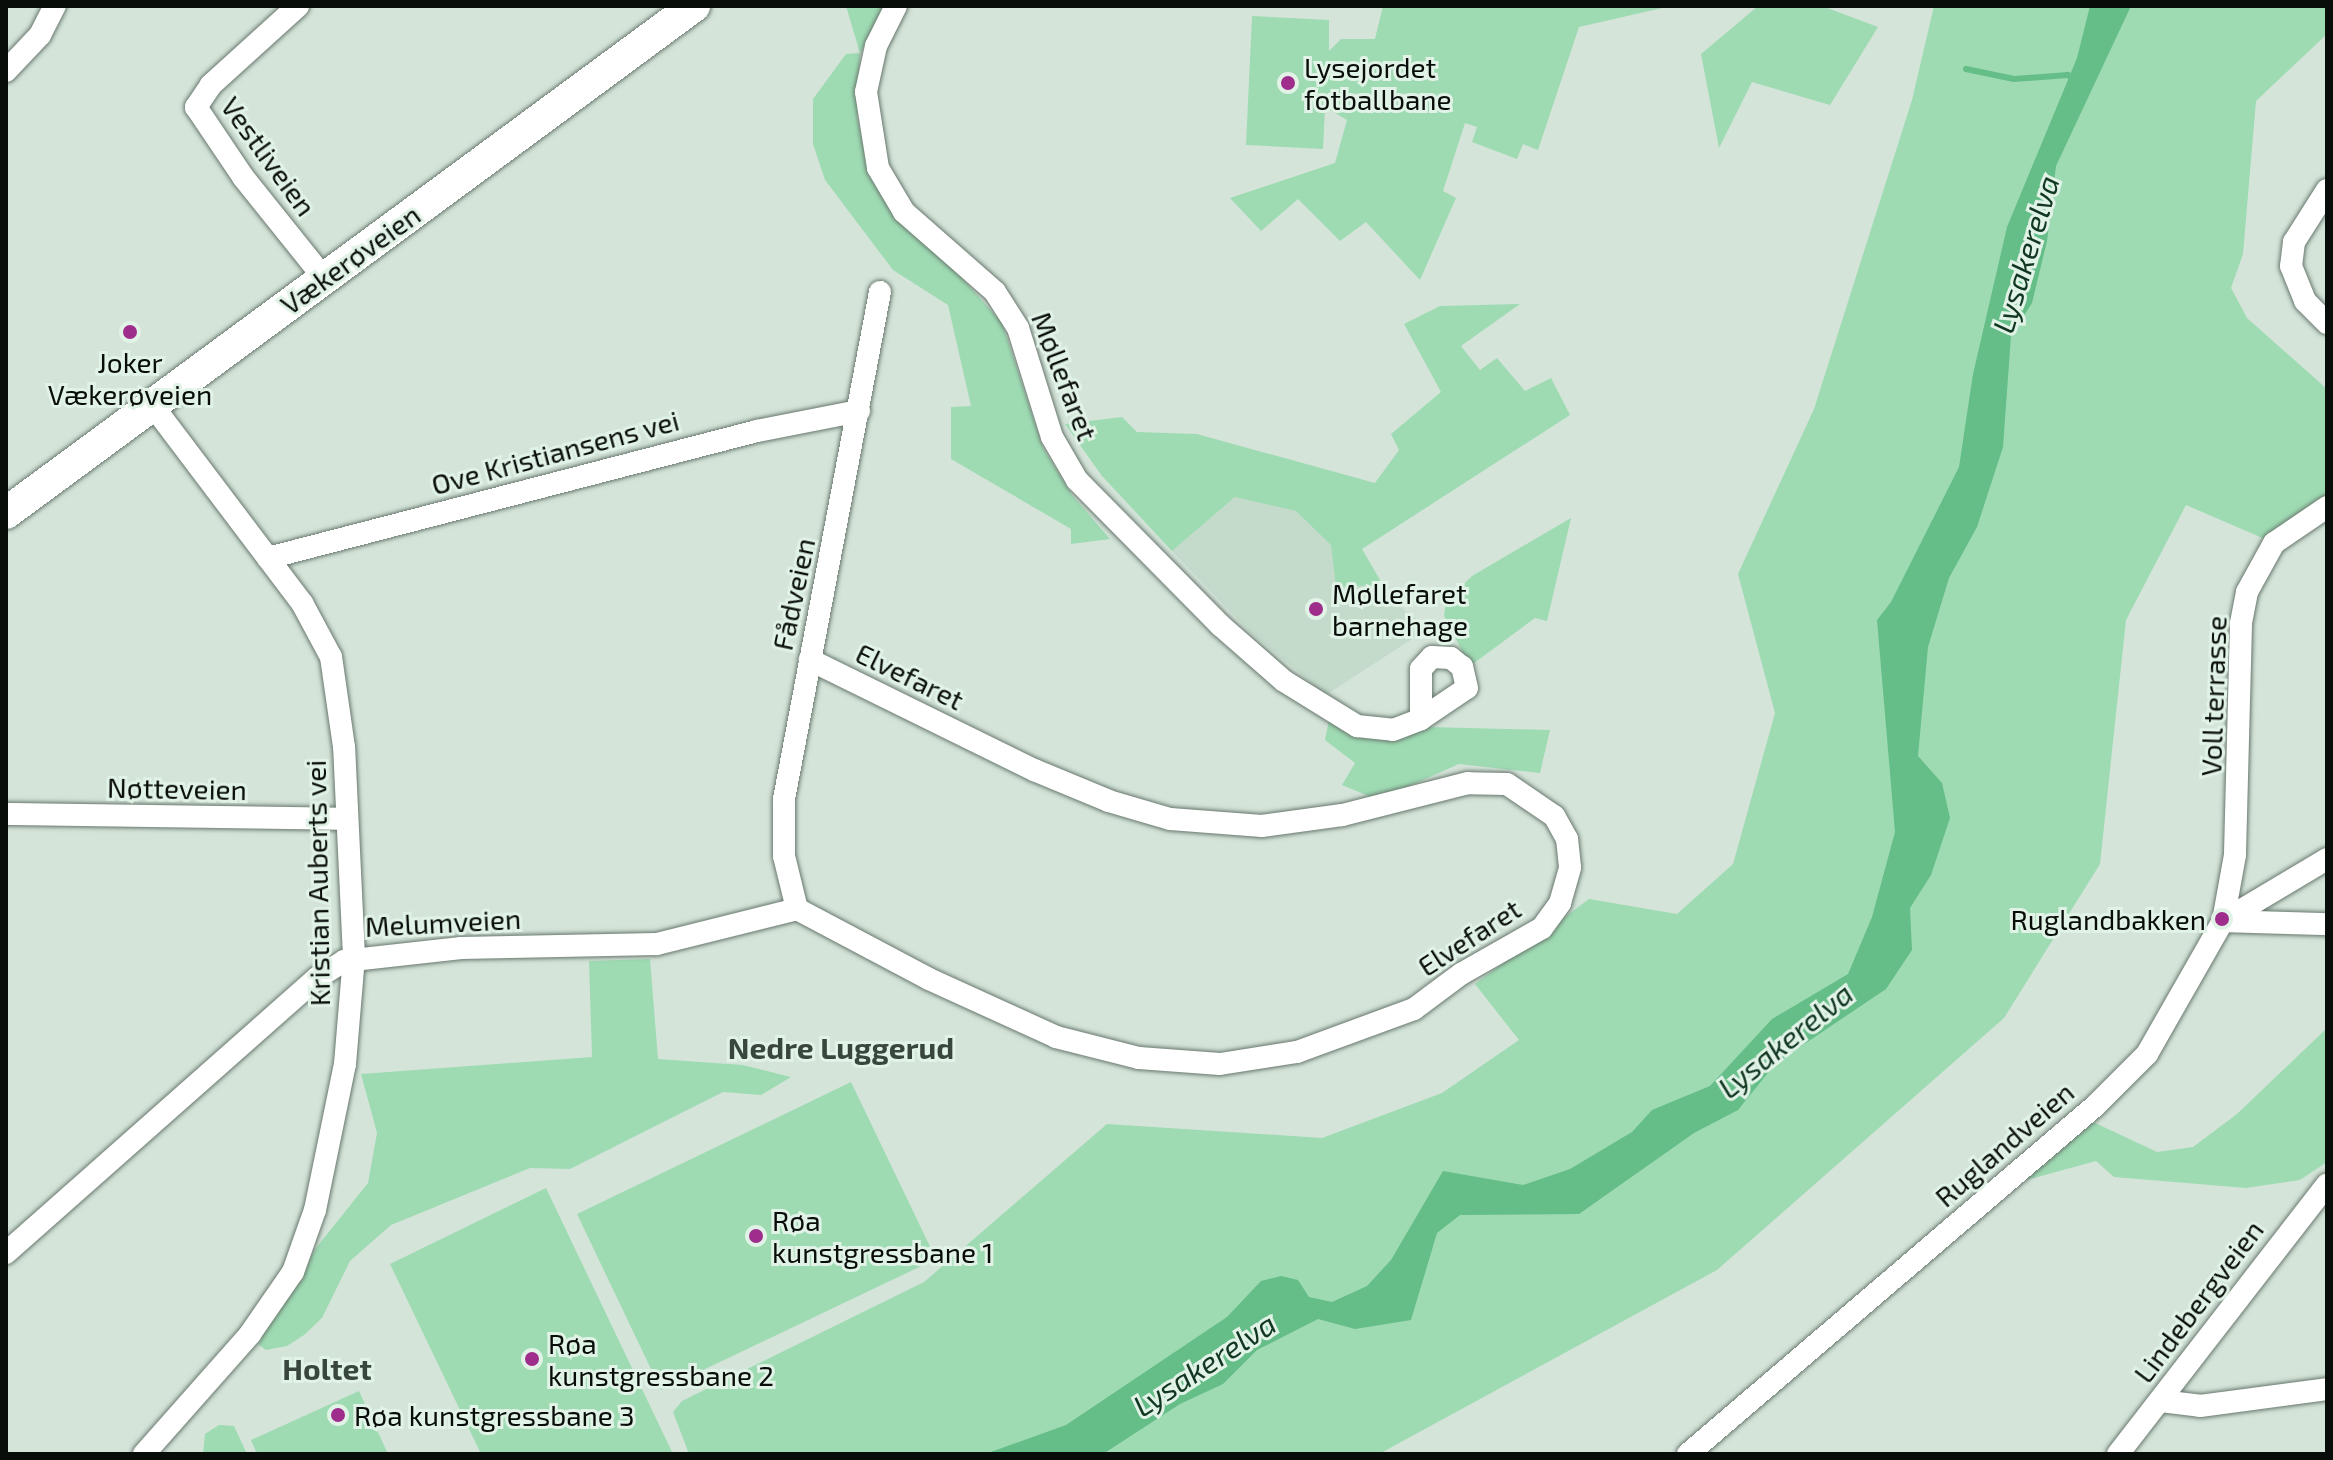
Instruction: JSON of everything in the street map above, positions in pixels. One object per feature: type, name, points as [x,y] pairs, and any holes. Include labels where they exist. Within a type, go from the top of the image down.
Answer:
[{"type":"main road","name":"Vækerøveien","points":[[6,513],[694,6]]},
{"type":"street","points":[[6,71],[40,35],[55,6]]},
{"type":"street","name":"Vestliveien","points":[[298,6],[202,93],[196,107],[243,177],[324,278]]},
{"type":"street","name":"Møllefaret","points":[[896,6],[876,46],[866,92],[878,168],[904,212],[995,292],[1018,328],[1052,437],[1077,480],[1220,625],[1326,710],[1357,726],[1393,730],[1421,719]]},
{"type":"street","points":[[2327,190],[2294,242],[2291,266],[2305,301],[2327,323]]},
{"type":"street","name":"Fådveien","points":[[797,909],[782,836],[810,660],[880,292]]},
{"type":"street","name":"Kristian Auberts vei","points":[[144,1454],[250,1334],[293,1272],[315,1210],[345,1064],[354,957],[339,696],[331,657],[268,558],[152,405]]},
{"type":"street","name":"Ove Kristiansens vei","points":[[268,558],[757,431],[859,411]]},
{"type":"street","name":"Voll terrasse","points":[[2223,921],[2235,855],[2241,624],[2247,592],[2274,543],[2327,507]]},
{"type":"street","name":"Elvefaret","points":[[797,909],[929,979],[1056,1037],[1139,1058],[1220,1064],[1323,1045],[1414,1009],[1461,974],[1542,928],[1560,903],[1570,867],[1567,839],[1554,816],[1507,784],[1468,783],[1342,815],[1275,825],[1192,823],[1086,792],[810,660]]},
{"type":"street","name":"Nøtteveien","points":[[6,814],[347,819]]},
{"type":"street","name":"Ruglandveien","points":[[1688,1454],[2095,1106],[2147,1054],[2223,921],[2327,859]]},
{"type":"street","name":"Melumveien","points":[[6,1253],[317,978],[354,957],[461,948],[657,944],[797,909]]},
{"type":"street","points":[[2223,921],[2327,924]]},
{"type":"street","name":"Lindebergveien","points":[[2118,1454],[2327,1185]]},
{"type":"street","points":[[2161,1401],[2200,1406],[2327,1389]]},
{"type":"shaded area","points":[[846,6],[883,6],[860,54],[857,117],[869,174],[1002,323],[1043,448],[1072,495],[1110,539],[1071,544],[1071,529],[951,459],[951,407],[971,406],[948,305],[893,270],[825,180],[813,144],[813,99],[846,54],[860,53]]},
{"type":"shaded area","points":[[1383,6],[1671,6],[1579,27],[1538,150],[1523,144],[1517,159],[1472,142],[1477,127],[1465,123],[1443,191],[1456,198],[1420,280],[1366,222],[1340,241],[1298,199],[1261,231],[1230,198],[1335,163],[1347,120],[1325,107],[1323,149],[1246,145],[1252,16],[1329,20],[1329,51],[1341,39],[1375,39]]},
{"type":"shaded area","points":[[1758,6],[1822,6],[1878,27],[1830,105],[1752,82],[1719,148],[1701,54]]},
{"type":"shaded area","points":[[1934,6],[2327,6],[2327,34],[2256,101],[2243,254],[2231,288],[2247,318],[2327,389],[2327,507],[2274,543],[2186,505],[2126,620],[2100,864],[2004,1018],[1717,1270],[1379,1454],[689,1454],[673,1412],[682,1401],[924,1282],[1107,1124],[1322,1138],[1442,1093],[1519,1040],[1475,984],[1589,899],[1677,914],[1733,864],[1775,713],[1738,574],[1814,409],[1912,100]]},
{"type":"shaded area","points":[[1520,304],[1461,346],[1480,370],[1497,358],[1525,391],[1551,378],[1570,415],[1362,549],[1383,585],[1336,587],[1331,545],[1296,511],[1235,497],[1172,551],[1102,476],[1065,424],[1122,417],[1137,432],[1197,434],[1375,483],[1399,450],[1391,434],[1441,392],[1404,324],[1440,306]]},
{"type":"shaded area","name":"Møllefaret barnehage","points":[[1235,497],[1296,504],[1378,591],[1429,628],[1326,695],[1250,632],[1172,551]]},
{"type":"shaded area","points":[[1571,518],[1547,621],[1535,618],[1470,666],[1444,616],[1446,601],[1472,576]]},
{"type":"shaded area","points":[[1329,720],[1353,736],[1383,740],[1428,727],[1550,730],[1540,773],[1459,764],[1378,800],[1342,785],[1355,763],[1325,740]]},
{"type":"shaded area","points":[[650,959],[658,1059],[743,1065],[791,1077],[761,1095],[723,1092],[570,1169],[530,1168],[391,1225],[350,1261],[322,1318],[304,1335],[287,1346],[266,1350],[258,1344],[316,1248],[368,1183],[377,1133],[361,1074],[592,1057],[589,961]]},
{"type":"shaded area","points":[[2327,1028],[2327,1162],[2300,1180],[2246,1188],[2114,1177],[2096,1161],[2015,1183],[2091,1121],[2157,1152],[2193,1147],[2237,1114]]},
{"type":"shaded area","name":"Røa kunstgressbane 1","points":[[851,1082],[936,1259],[661,1390],[577,1214]]},
{"type":"shaded area","name":"Røa kunstgressbane 2","points":[[546,1188],[673,1454],[481,1454],[390,1264]]},
{"type":"shaded area","name":"Røa kunstgressbane 3","points":[[359,1391],[388,1454],[257,1454],[251,1440]]},
{"type":"shaded area","points":[[219,1425],[234,1426],[247,1454],[203,1454],[205,1434]]},
{"type":"water","name":"Lysakerelva","points":[[2090,6],[2131,6],[2056,166],[2047,241],[2032,303],[2011,336],[2003,447],[1977,527],[1949,578],[1928,647],[1918,756],[1942,783],[1950,818],[1931,875],[1910,908],[1912,950],[1886,989],[1776,1063],[1738,1110],[1694,1133],[1579,1214],[1460,1215],[1437,1233],[1411,1320],[1355,1329],[1318,1319],[1257,1350],[1223,1384],[1180,1404],[1103,1454],[985,1454],[1066,1425],[1227,1317],[1261,1281],[1281,1276],[1298,1280],[1309,1297],[1332,1302],[1367,1286],[1391,1260],[1443,1171],[1523,1185],[1570,1169],[1632,1132],[1652,1110],[1710,1086],[1772,1019],[1848,974],[1872,917],[1895,832],[1877,620],[1891,602],[1959,467],[1973,374],[2007,227],[2077,58]]},
{"type":"waterway","points":[[1966,69],[2014,79],[2068,75],[2075,81]]},
{"type":"place","name":"Lysejordet fotballbane","points":[[1288,83]]},
{"type":"place","name":"Joker Vækerøveien","points":[[130,332]]},
{"type":"place","name":"Møllefaret barnehage","points":[[1316,609]]},
{"type":"place","name":"Ruglandbakken","points":[[2222,919]]},
{"type":"place","name":"Røa kunstgressbane 1","points":[[756,1236]]},
{"type":"place","name":"Røa kunstgressbane 2","points":[[532,1359]]},
{"type":"place","name":"Røa kunstgressbane 3","points":[[338,1415]]},
{"type":"district","name":"Nedre Luggerud","points":[[841,1047]]},
{"type":"district","name":"Holtet","points":[[327,1368]]}]
